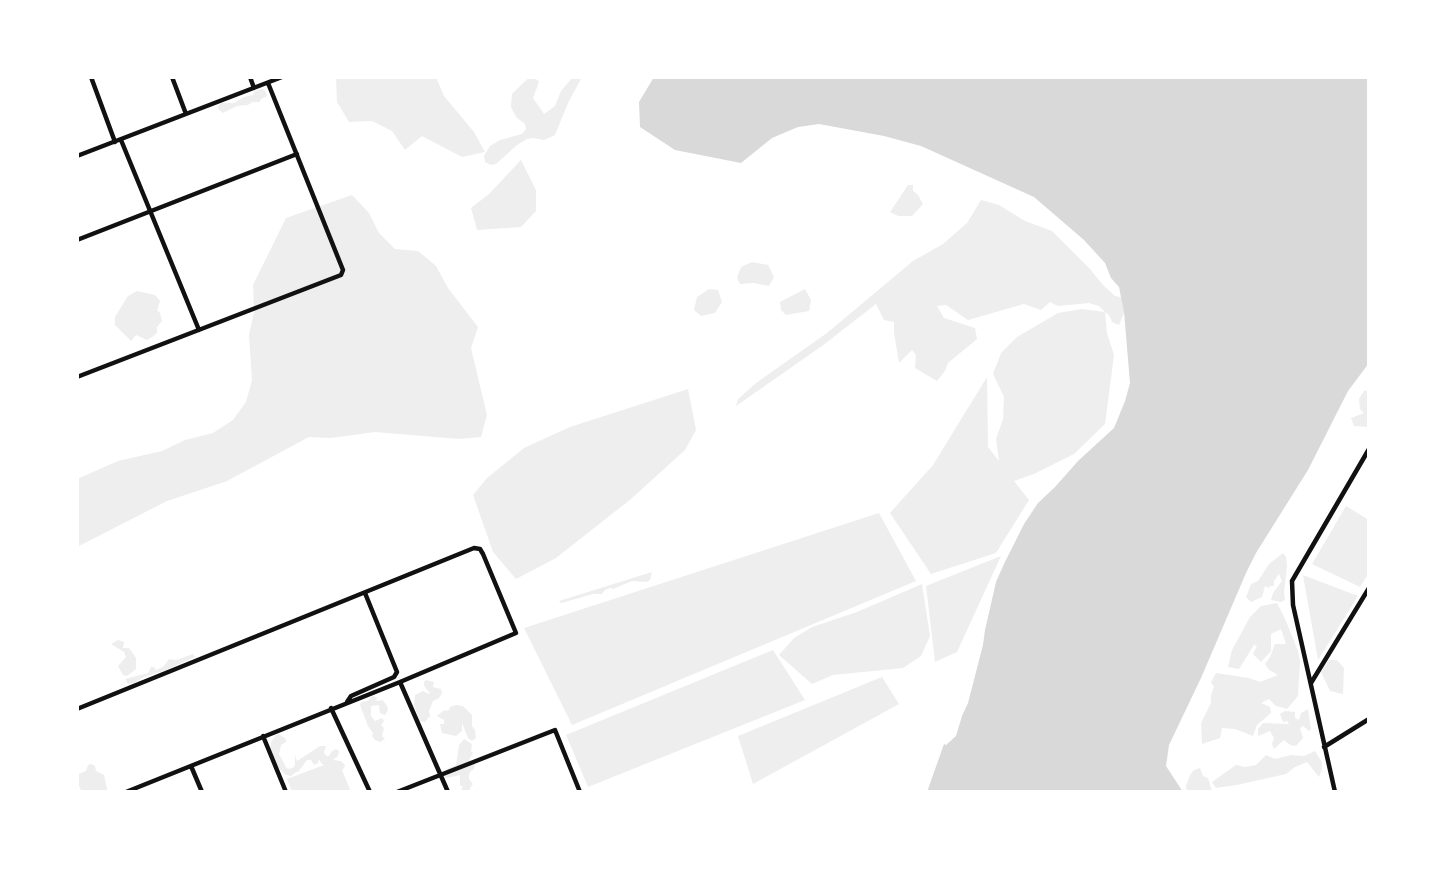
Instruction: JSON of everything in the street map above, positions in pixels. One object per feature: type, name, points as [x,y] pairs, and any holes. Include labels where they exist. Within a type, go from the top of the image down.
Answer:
[{"type":"street","points":[[91,77],[150,211],[198,330]]},
{"type":"street","points":[[172,77],[186,114]]},
{"type":"street","points":[[250,77],[254,88]]},
{"type":"street","points":[[77,156],[282,77]]},
{"type":"street","points":[[77,377],[341,275],[343,271],[268,83]]},
{"type":"street","points":[[77,240],[297,154]]},
{"type":"street","points":[[1335,792],[1293,605],[1292,581],[1369,449]]},
{"type":"street","points":[[77,709],[474,548],[480,549],[516,633],[126,792]]},
{"type":"street","points":[[1310,684],[1369,588]]},
{"type":"street","points":[[347,702],[351,696],[394,677],[397,672],[365,593]]},
{"type":"street","points":[[400,682],[448,792]]},
{"type":"street","points":[[331,708],[370,792]]},
{"type":"street","points":[[1324,747],[1369,719]]},
{"type":"street","points":[[397,792],[555,730],[580,792]]},
{"type":"street","points":[[263,736],[286,792]]},
{"type":"street","points":[[191,765],[202,792]]},
{"type":"shaded area","points":[[336,77],[436,77],[444,96],[474,132],[485,152],[462,157],[422,136],[405,150],[392,131],[372,121],[349,122],[337,102]]},
{"type":"shaded area","points":[[573,77],[582,77],[555,135],[544,140],[527,139],[496,164],[485,162],[484,156],[490,146],[500,140],[522,134],[526,129],[511,107],[512,94],[524,82],[535,78],[539,82],[533,98],[544,114],[555,106],[561,91]]},
{"type":"shaded area","points":[[654,77],[1369,77],[1369,363],[1348,391],[1308,470],[1256,553],[1169,745],[1166,766],[1183,792],[927,792],[944,744],[956,736],[968,703],[996,582],[1024,524],[1038,503],[1114,428],[1125,401],[1130,383],[1124,312],[1119,287],[1111,278],[1105,263],[1084,240],[1034,197],[921,146],[884,136],[819,124],[798,127],[772,138],[741,163],[675,150],[640,127],[639,102]]},
{"type":"shaded area","points":[[263,89],[267,96],[260,102],[237,106],[223,113],[219,110],[221,103],[234,103]]},
{"type":"shaded area","points":[[521,160],[536,190],[536,211],[521,227],[477,230],[471,208],[489,194]]},
{"type":"shaded area","points":[[908,185],[913,185],[913,191],[923,204],[912,216],[898,216],[890,212]]},
{"type":"shaded area","points":[[352,195],[369,213],[379,233],[395,249],[418,251],[436,266],[448,288],[478,327],[471,348],[487,415],[481,437],[459,439],[375,432],[331,438],[309,437],[227,481],[167,501],[77,547],[77,479],[118,461],[162,451],[185,440],[213,433],[233,420],[246,402],[252,380],[249,335],[254,312],[253,285],[286,218]]},
{"type":"shaded area","points":[[981,200],[999,205],[1025,221],[1052,231],[1103,285],[1115,296],[1124,298],[1126,308],[1119,325],[1112,322],[1099,306],[1089,303],[1058,306],[1050,302],[1041,310],[1024,304],[968,320],[946,305],[937,306],[944,318],[975,328],[977,339],[948,363],[937,381],[915,368],[916,355],[912,350],[899,363],[894,322],[884,320],[876,304],[822,346],[736,406],[738,399],[756,383],[827,333],[913,261],[943,244],[967,223]]},
{"type":"shaded area","points":[[752,262],[768,265],[774,277],[769,286],[740,284],[737,278],[741,267]]},
{"type":"shaded area","points":[[709,289],[718,290],[722,302],[715,313],[701,316],[694,310],[697,297]]},
{"type":"shaded area","points":[[805,289],[811,300],[809,311],[786,315],[781,310],[780,302]]},
{"type":"shaded area","points":[[137,291],[155,295],[160,301],[157,310],[162,321],[157,327],[157,333],[152,337],[147,340],[136,335],[131,341],[115,325],[115,317],[128,296]]},
{"type":"shaded area","points":[[1082,309],[1105,312],[1107,333],[1114,355],[1105,424],[1074,454],[1014,481],[1029,500],[996,553],[931,574],[890,513],[933,465],[987,377],[988,447],[999,461],[996,439],[1003,419],[1004,397],[993,374],[1001,353],[1017,337],[1058,313]]},
{"type":"shaded area","points":[[688,389],[696,430],[685,450],[631,499],[556,558],[516,579],[493,552],[473,495],[487,478],[524,448],[570,427]]},
{"type":"shaded area","points":[[1369,390],[1369,427],[1354,426],[1351,418],[1364,413],[1360,409],[1359,399],[1364,391]]},
{"type":"shaded area","points":[[1346,506],[1369,520],[1369,573],[1360,587],[1312,564]]},
{"type":"shaded area","points":[[879,513],[916,581],[572,725],[524,628]]},
{"type":"shaded area","points":[[1283,553],[1287,566],[1285,600],[1271,600],[1282,581],[1279,574],[1274,586],[1265,586],[1262,597],[1251,602],[1246,597],[1251,584],[1258,581],[1269,564]]},
{"type":"shaded area","points":[[1001,556],[957,652],[935,662],[926,586]]},
{"type":"shaded area","points":[[652,572],[647,582],[632,581],[605,590],[602,594],[561,603],[559,601]]},
{"type":"shaded area","points":[[1303,575],[1358,596],[1318,660]]},
{"type":"shaded area","points":[[922,584],[930,636],[921,656],[903,668],[833,675],[812,684],[779,655],[794,638],[812,627],[857,612]]},
{"type":"shaded area","points":[[1277,603],[1298,651],[1298,696],[1287,709],[1276,706],[1269,699],[1261,703],[1270,707],[1271,713],[1257,725],[1253,736],[1235,729],[1222,728],[1220,738],[1202,744],[1201,723],[1211,703],[1214,687],[1211,682],[1216,673],[1260,682],[1278,675],[1265,664],[1275,644],[1286,644],[1281,629],[1271,634],[1271,651],[1261,662],[1253,654],[1257,646],[1254,645],[1239,669],[1228,667],[1232,650],[1250,617],[1261,606]]},
{"type":"shaded area","points":[[118,640],[124,642],[123,648],[129,648],[136,658],[136,669],[127,676],[123,675],[118,666],[126,657],[124,652],[111,644]]},
{"type":"shaded area","points":[[773,650],[805,700],[588,787],[566,735]]},
{"type":"shaded area","points":[[193,654],[195,657],[134,683],[128,684],[125,679],[148,673],[151,667],[156,670],[163,667],[169,659],[176,660]]},
{"type":"shaded area","points":[[1329,660],[1337,660],[1344,668],[1343,694],[1330,691],[1321,672]]},
{"type":"shaded area","points":[[882,677],[899,704],[753,784],[738,736]]},
{"type":"shaded area","points":[[426,680],[434,682],[433,687],[441,689],[442,693],[433,701],[430,716],[425,722],[420,721],[414,705],[415,695],[423,691],[430,693],[424,686]]},
{"type":"shaded area","points":[[374,696],[376,701],[383,700],[388,710],[385,715],[380,713],[379,705],[371,706],[371,716],[375,721],[382,718],[384,721],[381,725],[385,739],[380,742],[372,736],[360,705]]},
{"type":"shaded area","points":[[456,705],[463,706],[472,715],[476,738],[472,741],[462,723],[462,731],[456,736],[442,733],[440,724],[444,724],[444,720],[437,716]]},
{"type":"shaded area","points":[[1308,709],[1311,729],[1309,731],[1303,726],[1300,728],[1303,738],[1296,746],[1284,740],[1274,749],[1274,738],[1270,731],[1258,736],[1258,729],[1263,723],[1289,724],[1287,721],[1283,722],[1280,714],[1285,711],[1295,712],[1295,718],[1299,720],[1301,713]]},
{"type":"shaded area","points":[[279,734],[286,739],[279,754],[288,769],[295,765],[295,755],[297,761],[320,746],[326,746],[326,756],[336,749],[339,751],[333,760],[341,761],[345,765],[342,770],[351,792],[292,792],[287,779],[324,765],[319,759],[314,765],[311,760],[307,760],[298,772],[291,776],[286,775],[276,765],[270,751],[271,742]]},
{"type":"shaded area","points":[[464,739],[472,744],[473,753],[469,760],[475,764],[469,775],[473,784],[470,792],[460,792],[463,787],[460,785],[460,775],[447,778],[444,776],[445,770],[456,765],[459,745]]},
{"type":"shaded area","points":[[1315,751],[1322,762],[1319,777],[1307,762],[1286,774],[1237,785],[1216,788],[1212,782],[1236,765],[1256,765],[1266,755],[1275,759],[1291,755],[1304,756]]},
{"type":"shaded area","points":[[91,764],[96,771],[104,775],[106,792],[78,792],[81,790],[77,787],[77,772],[79,774],[86,771]]},
{"type":"shaded area","points":[[1200,768],[1203,776],[1208,778],[1212,792],[1187,792],[1190,775]]}]
